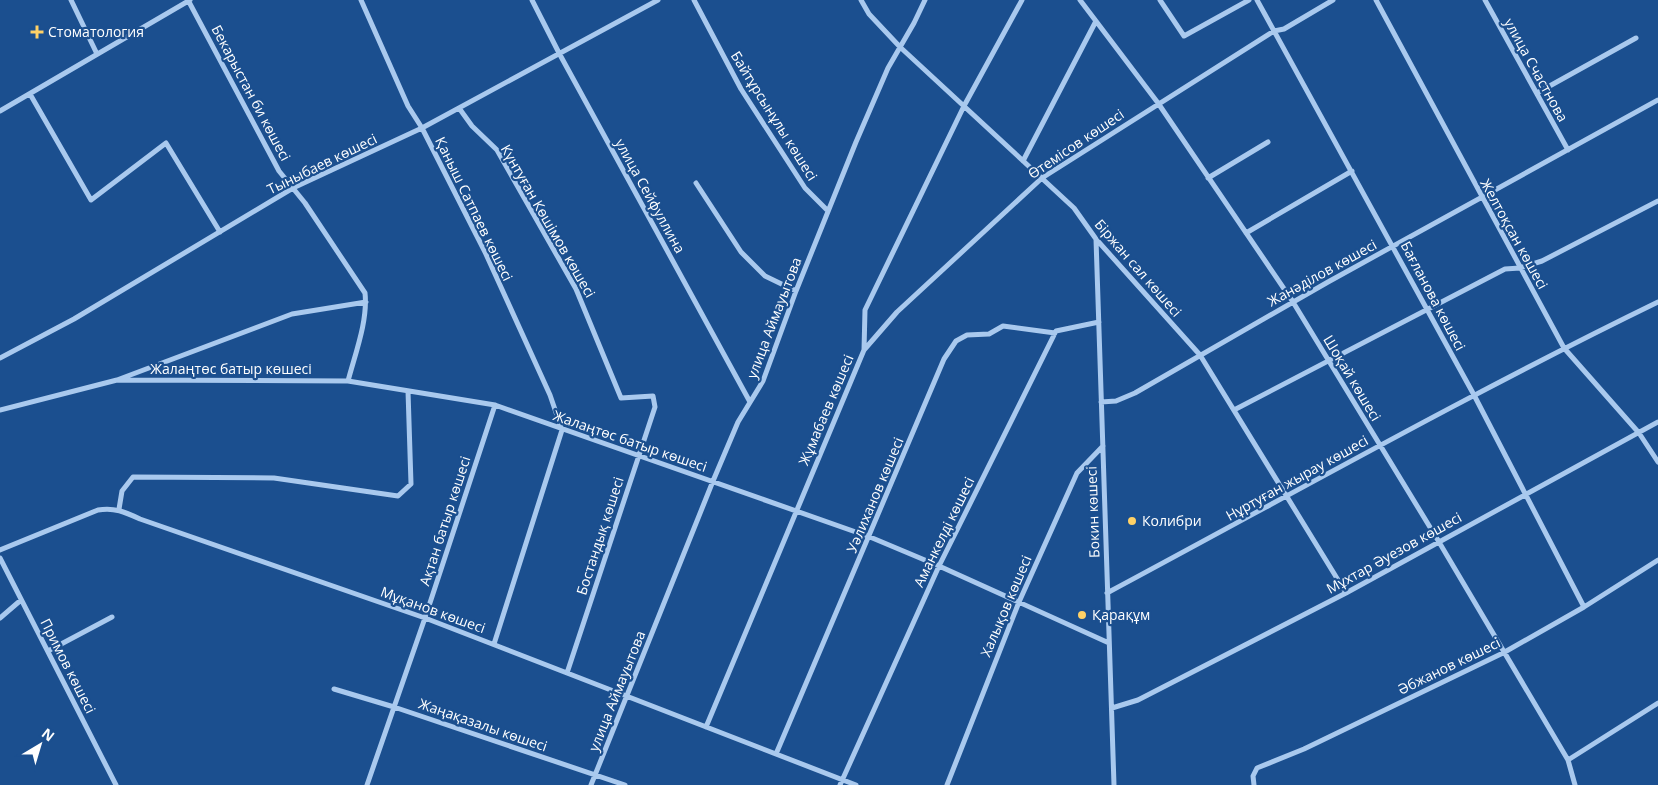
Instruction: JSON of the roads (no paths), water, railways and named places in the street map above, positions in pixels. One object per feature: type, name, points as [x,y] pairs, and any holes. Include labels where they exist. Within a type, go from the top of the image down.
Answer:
[{"type":"street","points":[[71,0],[98,54]]},
{"type":"street","points":[[0,111],[189,0]]},
{"type":"street","name":"Бекарыстан би көшесі","points":[[189,0],[279,171],[293,188],[364,293],[366,302]]},
{"type":"street","name":"Қаныш Сатпаев көшесі","points":[[361,0],[408,106],[422,128],[485,252],[550,395],[562,430]]},
{"type":"street","name":"улица Сейфуллина","points":[[532,0],[559,53],[750,402]]},
{"type":"street","name":"Тыныбаев көшесі","points":[[0,358],[74,319],[293,188],[422,128],[658,0]]},
{"type":"street","name":"Байтұрсынұлы көшесі","points":[[694,0],[741,88],[805,188],[828,211]]},
{"type":"street","name":"Біржан сал көшесі","points":[[861,0],[869,14],[900,47],[1074,208],[1096,238],[1200,355],[1346,593]]},
{"type":"street","name":"улица Аймауытова","points":[[591,785],[713,481],[750,402],[763,381],[796,291],[856,142],[888,68],[925,0]]},
{"type":"street","name":"Жұмабаев көшесі","points":[[706,726],[864,350],[865,310],[964,106],[1022,0]]},
{"type":"street","name":"Шоқай көшесі","points":[[1080,0],[1158,103],[1292,302],[1439,542],[1568,760],[1575,785]]},
{"type":"street","points":[[1160,0],[1184,36],[1249,0]]},
{"type":"street","name":"Бағланова көшесі","points":[[1257,0],[1474,396],[1584,607]]},
{"type":"street","name":"Өтемісов көшесі","points":[[864,350],[897,312],[1042,178],[1274,30],[1284,29],[1332,0]]},
{"type":"street","name":"Желтоқсан көшесі","points":[[1376,0],[1481,198],[1564,348],[1639,433],[1658,462]]},
{"type":"street","points":[[1486,2],[1493,0]]},
{"type":"street","name":"улица Счастнова","points":[[1486,2],[1568,150]]},
{"type":"street","points":[[1023,160],[1096,21]]},
{"type":"street","points":[[1536,94],[1636,38]]},
{"type":"street","points":[[30,94],[91,200],[166,142],[220,232]]},
{"type":"street","name":"Жанәділов көшесі","points":[[1101,402],[1116,401],[1135,393],[1292,302],[1658,100]]},
{"type":"street","name":"Күнтуған Көшімов көшесі","points":[[460,108],[472,126],[497,150],[576,289],[621,398],[653,396],[655,407]]},
{"type":"street","points":[[1208,178],[1268,142]]},
{"type":"street","points":[[1246,233],[1352,171]]},
{"type":"street","points":[[696,183],[740,252],[765,276],[796,291]]},
{"type":"street","points":[[1234,410],[1505,269],[1520,268],[1542,261],[1658,201]]},
{"type":"street","name":"Бокин көшесі","points":[[1096,238],[1114,785]]},
{"type":"street","points":[[348,381],[366,302]]},
{"type":"street","name":"Жалаңтөс батыр көшесі","points":[[0,410],[117,380],[292,314],[366,302]]},
{"type":"street","name":"Нұртуған жырау көшесі","points":[[1107,593],[1380,445],[1564,348],[1658,302]]},
{"type":"street","points":[[1055,333],[1056,331],[1099,322]]},
{"type":"street","name":"Уәлиханов көшесі","points":[[776,754],[870,537],[944,359],[956,340],[967,334],[989,334],[1003,326],[1055,333]]},
{"type":"street","name":"Аманкелді көшесі","points":[[841,782],[939,566],[1055,333]]},
{"type":"street","name":"Жалаңтөс батыр көшесі","points":[[117,380],[348,381],[495,405],[562,430],[639,454],[870,537],[1109,643]]},
{"type":"street","points":[[0,550],[98,510],[119,509],[122,491],[133,477],[274,478],[398,496],[410,484],[408,391]]},
{"type":"street","name":"Ақтан батыр көшесі","points":[[367,785],[425,618],[495,405]]},
{"type":"street","name":"Бостандық көшесі","points":[[567,673],[655,407]]},
{"type":"street","name":"Мұхтар Әуезов көшесі","points":[[1112,708],[1138,700],[1346,593],[1658,422]]},
{"type":"street","points":[[494,644],[562,430]]},
{"type":"street","name":"Халықов көшесі","points":[[947,785],[1019,602],[1077,473],[1103,446]]},
{"type":"street","name":"Мұқанов көшесі","points":[[119,509],[140,519],[425,618],[706,726],[841,782],[856,785]]},
{"type":"street","name":"Примов көшесі","points":[[0,558],[116,785]]},
{"type":"street","name":"Әбжанов көшесі","points":[[1254,785],[1253,776],[1257,768],[1304,749],[1503,653],[1584,607],[1658,560]]},
{"type":"street","points":[[0,618],[22,600]]},
{"type":"street","points":[[48,651],[112,617]]},
{"type":"street","name":"Жаңақазалы көшесі","points":[[334,689],[394,707],[625,785]]},
{"type":"street","points":[[1568,760],[1658,703]]},
{"type":"place","name":"Стоматология","points":[[37,32]]},
{"type":"place","name":"Колибри","points":[[1132,521]]},
{"type":"place","name":"Қарақұм","points":[[1082,615]]}]
